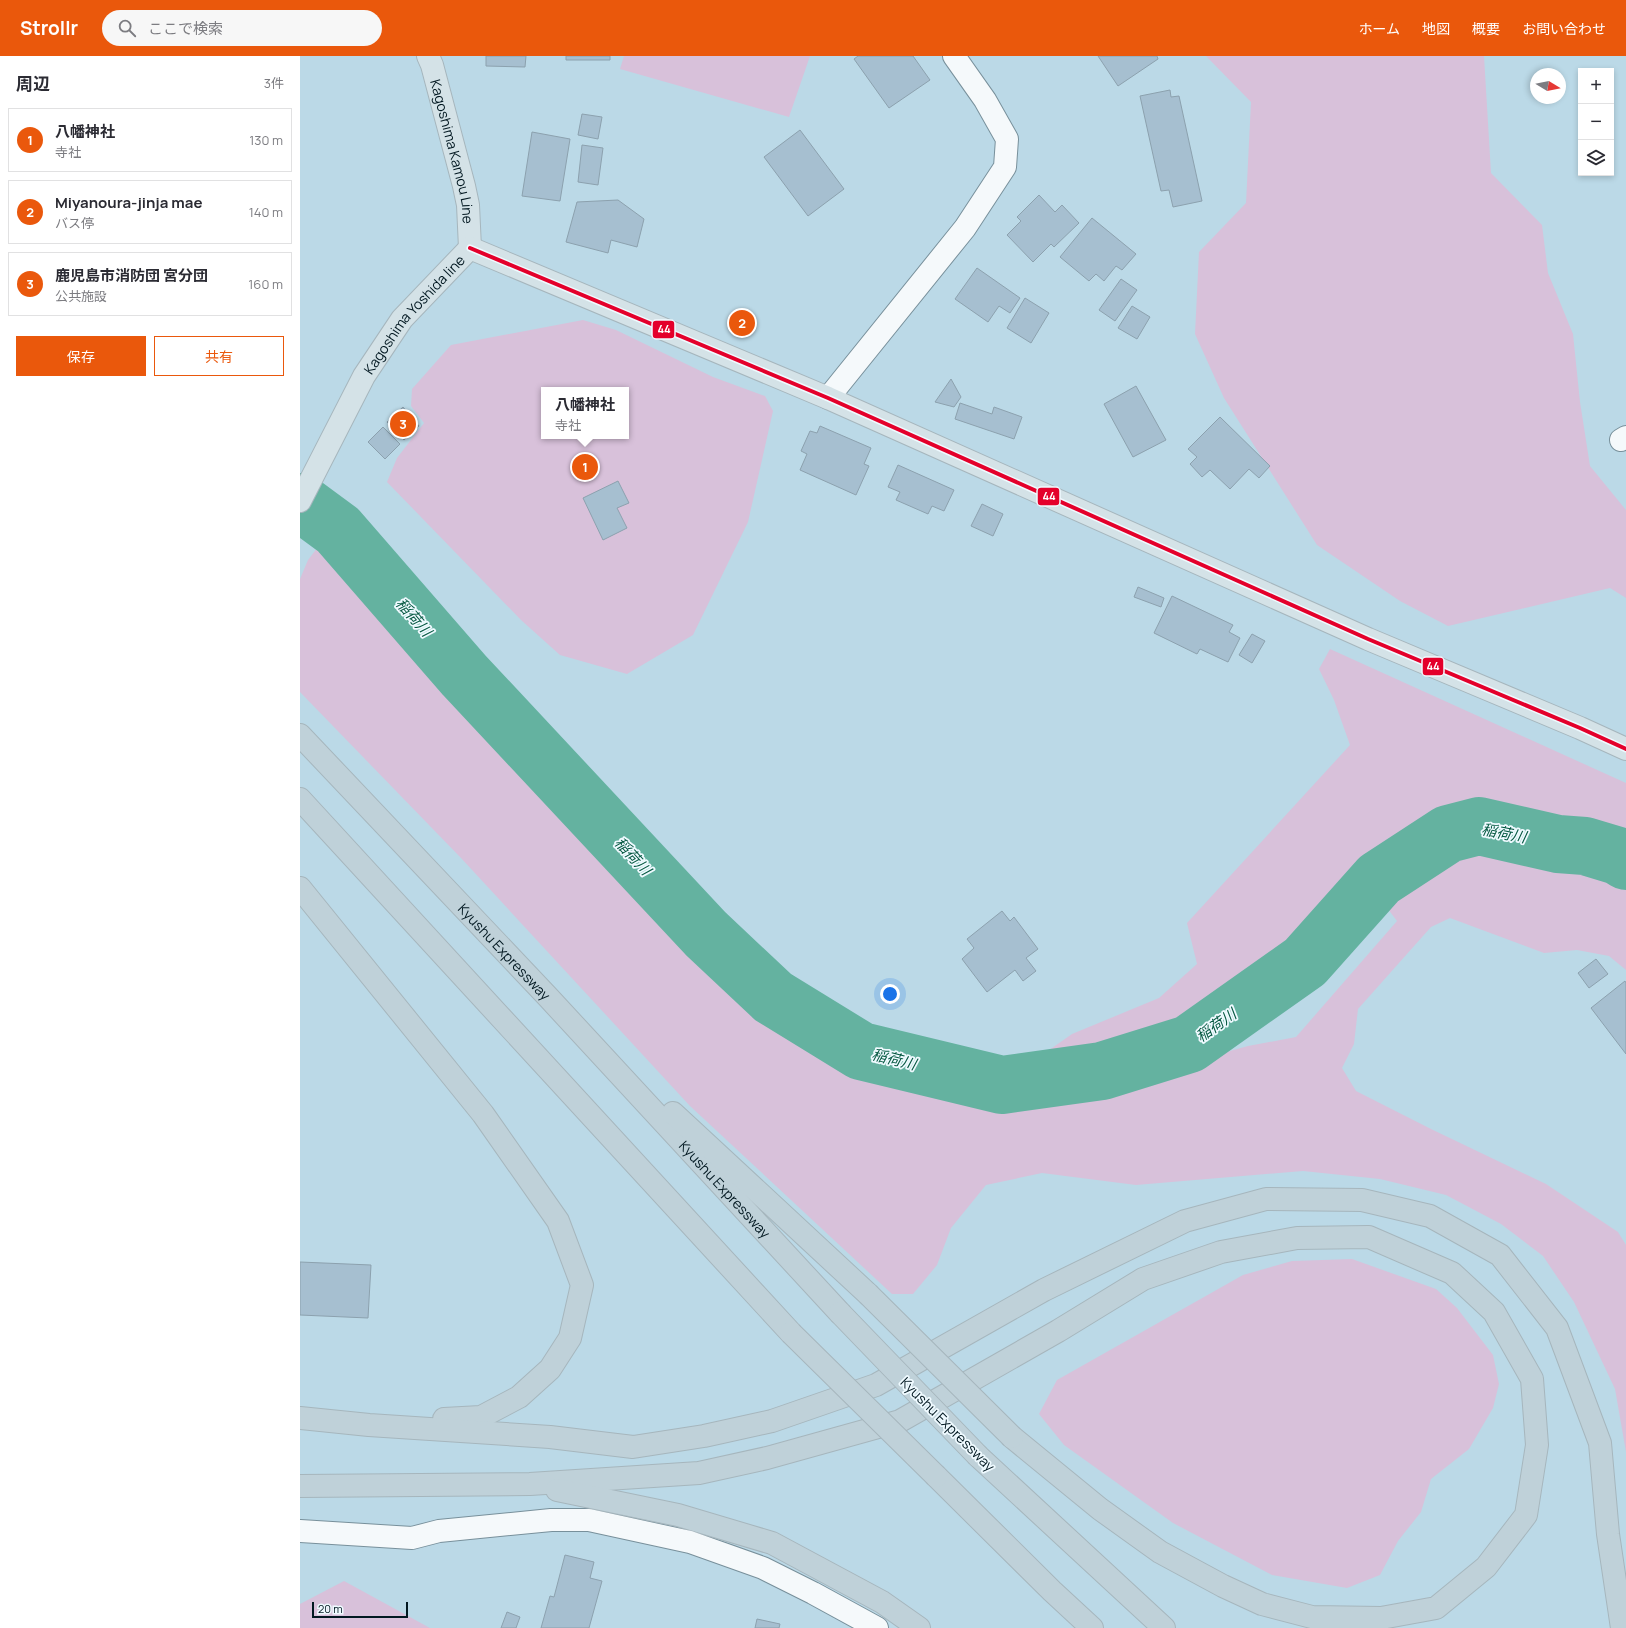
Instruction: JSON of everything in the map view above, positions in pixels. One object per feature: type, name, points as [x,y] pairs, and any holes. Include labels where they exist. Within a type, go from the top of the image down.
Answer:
[{"type":"highway","name":"Kyushu Expressway","points":[[300,735],[548,997],[840,1313],[978,1456],[1164,1628]]},
{"type":"highway","points":[[300,799],[791,1333],[1052,1591],[1092,1628]]},
{"type":"highway","points":[[300,888],[483,1114],[558,1221],[582,1285],[570,1338],[550,1369],[519,1397],[481,1417],[369,1425]]},
{"type":"highway","points":[[300,1486],[530,1484],[699,1473],[767,1458],[900,1422],[1058,1331],[1143,1280],[1221,1252],[1297,1238],[1369,1237],[1452,1273],[1494,1312],[1532,1379],[1537,1445],[1526,1515],[1486,1567],[1436,1608],[1381,1618],[1312,1617],[1262,1604],[1222,1586],[1160,1552],[1100,1509],[1012,1437],[868,1294],[548,997]]},
{"type":"highway","points":[[300,1418],[369,1425],[550,1438],[633,1447],[711,1435],[772,1421],[876,1385],[1044,1290],[1185,1221],[1266,1199],[1362,1200],[1430,1216],[1500,1255],[1557,1328],[1600,1442],[1608,1534],[1622,1628]]},
{"type":"highway","points":[[530,1484],[678,1515],[772,1543],[882,1602],[919,1628]]},
{"type":"main road","name":"Kagoshima Kamou Line","points":[[428,56],[432,65],[464,186],[468,206],[470,248]]},
{"type":"main road","name":"Kagoshima Yoshida line","points":[[300,501],[364,376],[402,319],[470,248],[828,398],[1368,639],[1580,728],[1626,749]]},
{"type":"street","points":[[828,398],[965,228],[1005,167],[1008,139],[985,100],[954,56]]},
{"type":"street","points":[[300,1531],[412,1538],[439,1531],[551,1520],[588,1520],[690,1542],[763,1568],[814,1593],[877,1628]]},
{"type":"shaded area","points":[[624,56],[810,56],[789,117],[620,69]]},
{"type":"shaded area","points":[[1206,56],[1484,56],[1491,173],[1542,225],[1548,273],[1573,334],[1580,402],[1590,466],[1626,510],[1626,598],[1610,588],[1448,626],[1400,601],[1317,545],[1224,398],[1195,334],[1199,252],[1246,203],[1251,102]]},
{"type":"shaded area","points":[[583,320],[616,330],[713,377],[765,396],[773,411],[748,522],[693,635],[627,674],[560,655],[521,620],[387,482],[397,458],[424,423],[411,406],[412,389],[451,345]]},
{"type":"shaded area","points":[[321,543],[336,552],[393,622],[501,741],[630,873],[746,999],[827,1050],[913,1083],[966,1095],[1047,1097],[1143,1075],[1248,1046],[1296,1037],[1397,921],[1366,880],[1298,978],[1244,1018],[1109,1060],[1057,1067],[1042,1055],[1072,1034],[1159,998],[1197,964],[1187,923],[1350,745],[1334,700],[1319,669],[1330,649],[1626,783],[1626,970],[1609,956],[1577,950],[1544,953],[1450,918],[1431,927],[1358,1009],[1354,1044],[1342,1068],[1356,1091],[1546,1184],[1618,1232],[1626,1245],[1626,1452],[1615,1389],[1574,1302],[1543,1256],[1501,1224],[1446,1195],[1380,1179],[1303,1171],[1136,1185],[1042,1173],[986,1185],[951,1228],[937,1265],[913,1294],[892,1294],[690,1106],[461,858],[300,692],[300,579],[308,560]]},
{"type":"shaded area","points":[[1352,1259],[1436,1289],[1457,1308],[1493,1355],[1499,1384],[1493,1408],[1469,1449],[1431,1479],[1421,1512],[1398,1541],[1380,1575],[1347,1588],[1272,1575],[1173,1523],[1064,1445],[1039,1414],[1057,1380],[1243,1275],[1292,1261]]},
{"type":"shaded area","points":[[344,1581],[430,1628],[300,1628],[300,1604]]},
{"type":"building","points":[[486,56],[526,56],[525,67],[486,66]]},
{"type":"building","points":[[566,56],[610,56],[610,60],[566,60]]},
{"type":"building","points":[[858,56],[913,56],[930,80],[889,108],[854,59]]},
{"type":"building","points":[[1098,56],[1157,56],[1158,59],[1118,86]]},
{"type":"building","points":[[1170,90],[1171,97],[1179,96],[1202,201],[1173,207],[1169,190],[1161,191],[1140,96]]},
{"type":"building","points":[[582,114],[602,117],[598,139],[578,135]]},
{"type":"building","points":[[800,130],[844,189],[808,216],[764,157]]},
{"type":"building","points":[[532,132],[570,139],[560,201],[522,196]]},
{"type":"building","points":[[582,145],[603,148],[598,185],[578,182]]},
{"type":"building","points":[[1039,195],[1055,212],[1062,205],[1079,223],[1054,247],[1051,244],[1033,262],[1007,235],[1021,221],[1017,217]]},
{"type":"building","points":[[618,200],[644,219],[637,247],[611,240],[608,253],[566,242],[577,202]]},
{"type":"building","points":[[1092,218],[1136,254],[1122,270],[1116,266],[1104,281],[1096,274],[1089,281],[1060,257]]},
{"type":"building","points":[[977,268],[1020,298],[1010,313],[999,306],[988,322],[955,299]]},
{"type":"building","points":[[1121,279],[1137,290],[1115,321],[1099,310]]},
{"type":"building","points":[[1025,298],[1049,313],[1031,343],[1007,328]]},
{"type":"building","points":[[1132,306],[1150,317],[1137,339],[1118,328]]},
{"type":"building","points":[[951,379],[961,397],[954,407],[935,402]]},
{"type":"building","points":[[1136,386],[1166,440],[1133,457],[1104,404]]},
{"type":"building","points":[[960,403],[992,414],[994,407],[1022,417],[1014,439],[955,419]]},
{"type":"building","points":[[403,407],[419,426],[404,440],[387,422]]},
{"type":"building","points":[[1220,417],[1270,466],[1259,478],[1249,469],[1230,489],[1210,470],[1202,477],[1190,464],[1197,457],[1188,449]]},
{"type":"building","points":[[820,426],[871,448],[864,464],[869,466],[856,495],[800,470],[807,454],[801,451],[810,431],[817,433]]},
{"type":"building","points":[[383,427],[400,444],[385,459],[368,442]]},
{"type":"building","points":[[898,465],[954,490],[944,511],[932,506],[928,514],[896,500],[900,492],[888,487]]},
{"type":"building","points":[[618,481],[629,503],[617,508],[627,528],[603,540],[583,498]]},
{"type":"building","points":[[982,504],[1003,514],[993,536],[971,526]]},
{"type":"building","points":[[1138,587],[1164,598],[1161,607],[1134,597]]},
{"type":"building","points":[[1172,596],[1233,625],[1229,632],[1240,638],[1228,662],[1200,649],[1197,654],[1154,633]]},
{"type":"building","points":[[1252,634],[1265,641],[1252,663],[1239,655]]},
{"type":"building","points":[[1002,911],[1010,921],[1014,917],[1038,949],[1026,958],[1036,971],[1023,981],[1015,970],[987,992],[962,959],[974,948],[967,939]]},
{"type":"building","points":[[1596,959],[1608,974],[1589,988],[1578,973]]},
{"type":"building","points":[[1625,981],[1626,983],[1626,1054],[1591,1008]]},
{"type":"building","points":[[300,1262],[371,1265],[368,1318],[300,1315]]},
{"type":"building","points":[[565,1555],[594,1562],[590,1578],[602,1581],[589,1628],[541,1628],[550,1596],[554,1597]]},
{"type":"building","points":[[507,1612],[520,1617],[516,1628],[501,1628]]},
{"type":"building","points":[[757,1619],[780,1624],[779,1628],[755,1628]]},
{"type":"waterway","name":"稲荷川","points":[[300,502],[338,530],[464,675],[706,934],[773,997],[861,1051],[1002,1085],[1102,1071],[1189,1044],[1305,962],[1379,879],[1448,834],[1479,826],[1558,844],[1585,846],[1618,856],[1626,861]]},
{"type":"transit line","name":"44","points":[[470,248],[828,398],[1368,639],[1580,728],[1626,749]]},
{"type":"place","name":"Miyanoura-jinja mae","points":[[742,323]]},
{"type":"place","name":"鹿児島市消防団 宮分団","points":[[403,424]]},
{"type":"place","name":"八幡神社","points":[[585,467]]}]
